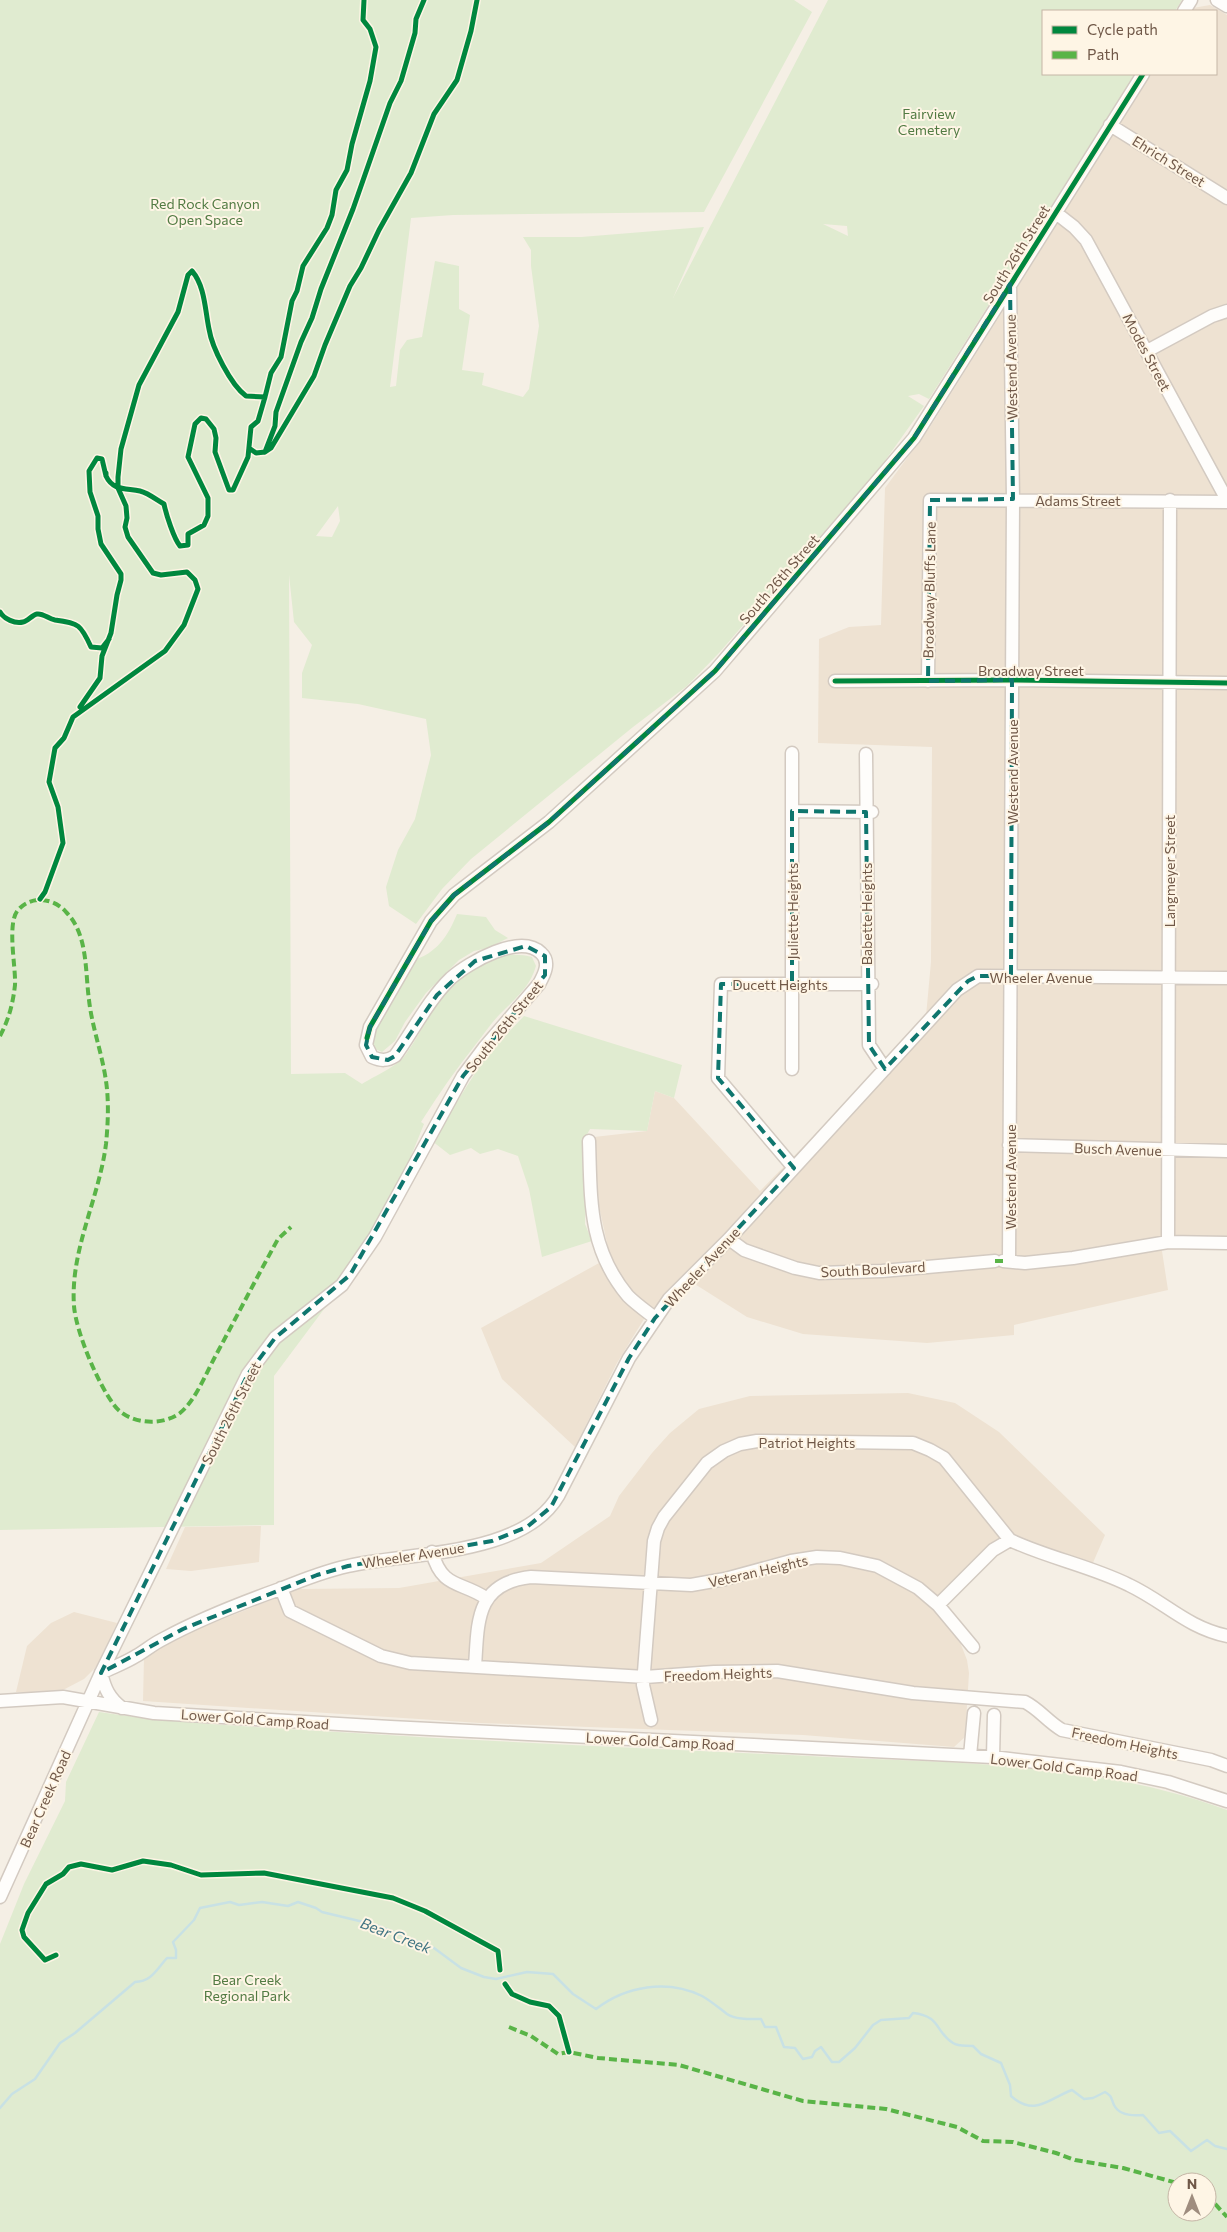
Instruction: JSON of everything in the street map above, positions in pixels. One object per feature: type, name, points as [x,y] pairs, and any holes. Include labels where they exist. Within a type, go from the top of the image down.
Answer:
[{"type":"street","points":[[1217,0],[1227,6]]},
{"type":"street","name":"South 26th Street","points":[[89,1700],[248,1374],[263,1351],[275,1338],[342,1286],[375,1236],[463,1076],[545,975],[545,956],[537,949],[526,946],[509,948],[475,961],[450,978],[396,1056],[388,1060],[372,1057],[366,1044],[370,1027],[431,921],[454,895],[549,822],[715,671],[914,438],[1143,75]]},
{"type":"street","name":"Ehrich Street","points":[[1110,125],[1227,198]]},
{"type":"street","name":"Modes Street","points":[[1056,213],[1074,227],[1086,240],[1227,501]]},
{"type":"street","name":"Westend Avenue","points":[[1002,1261],[1010,1145],[1013,499],[1010,284]]},
{"type":"street","points":[[1147,351],[1212,316],[1227,311]]},
{"type":"street","name":"Adams Street","points":[[930,500],[1227,501]]},
{"type":"street","name":"Broadway Bluffs Lane","points":[[928,681],[930,500]]},
{"type":"street","name":"Langmeyer Street","points":[[1168,1242],[1170,500]]},
{"type":"street","name":"Broadway Street","points":[[835,681],[1012,680],[1227,683]]},
{"type":"street","name":"Juliette Heights","points":[[792,753],[792,1069]]},
{"type":"street","name":"Babette Heights","points":[[866,754],[869,812],[869,1045],[885,1069]]},
{"type":"street","points":[[792,811],[869,812]]},
{"type":"street","name":"Wheeler Avenue","points":[[101,1673],[134,1657],[183,1628],[281,1588],[348,1566],[492,1541],[527,1527],[552,1507],[629,1358],[669,1299],[729,1239],[957,990],[968,981],[978,976],[1227,978]]},
{"type":"street","name":"Ducett Heights","points":[[794,1168],[718,1078],[721,984],[869,984]]},
{"type":"street","points":[[589,1141],[591,1206],[595,1234],[610,1268],[629,1296],[655,1318]]},
{"type":"street","name":"Busch Avenue","points":[[1010,1145],[1227,1151]]},
{"type":"street","name":"South Boulevard","points":[[729,1239],[744,1250],[795,1268],[819,1273],[882,1271],[1002,1261],[1025,1263],[1073,1258],[1168,1242],[1227,1243]]},
{"type":"street","name":"Patriot Heights","points":[[651,1720],[643,1685],[654,1541],[664,1517],[707,1463],[724,1451],[740,1444],[757,1442],[913,1443],[944,1458],[1010,1540],[1126,1583],[1145,1593],[1194,1626],[1227,1636]]},
{"type":"street","points":[[938,1605],[992,1550],[1010,1540]]},
{"type":"street","points":[[432,1552],[440,1571],[455,1585],[474,1590],[486,1598],[478,1628],[475,1667]]},
{"type":"street","name":"Veteran Heights","points":[[486,1598],[501,1586],[519,1578],[706,1584],[792,1560],[817,1557],[840,1558],[877,1566],[918,1588],[938,1605],[973,1647]]},
{"type":"street","name":"Freedom Heights","points":[[281,1588],[290,1610],[381,1656],[410,1663],[645,1676],[749,1670],[777,1671],[913,1693],[1025,1702],[1034,1706],[1052,1724],[1062,1730],[1211,1760],[1227,1766]]},
{"type":"street","points":[[101,1673],[105,1689],[111,1700],[122,1708]]},
{"type":"street","name":"Lower Gold Camp Road","points":[[0,1701],[64,1697],[154,1713],[390,1728],[993,1757],[1121,1772],[1168,1782],[1227,1801]]},
{"type":"street","name":"Bear Creek Road","points":[[0,1897],[89,1700]]},
{"type":"street","points":[[970,1756],[974,1718],[994,1720],[993,1757]]},
{"type":"highlighted area","points":[[1010,284],[1013,499],[930,500],[928,681],[1012,680],[1011,976],[978,976],[968,981],[885,1069],[869,1045],[866,812],[792,811],[792,984],[721,984],[718,1078],[794,1168],[655,1318],[629,1358],[551,1507],[527,1527],[492,1541],[348,1566],[317,1575],[183,1629],[101,1673],[248,1374],[275,1338],[350,1275],[463,1076],[545,975],[545,956],[526,946],[475,961],[437,995],[395,1056],[388,1060],[372,1057],[366,1045],[370,1027],[431,921],[454,895],[549,822],[715,671],[914,438]]},
{"type":"shaded area","points":[[1210,5],[1227,15],[1227,1236],[1160,1238],[1168,1290],[1014,1325],[1014,1335],[927,1343],[803,1334],[747,1317],[682,1276],[644,1319],[617,1363],[575,1447],[502,1379],[481,1328],[610,1257],[599,1206],[594,1137],[647,1131],[655,1091],[674,1098],[760,1191],[862,1086],[876,1068],[926,1016],[931,962],[932,747],[818,743],[819,639],[849,627],[881,625],[885,488],[930,427],[1150,75],[1217,75],[1217,10],[1192,10],[1193,8]]},
{"type":"shaded area","points":[[908,1393],[955,1403],[999,1432],[1105,1535],[1092,1565],[1016,1537],[1010,1530],[996,1540],[940,1594],[931,1607],[960,1642],[967,1660],[969,1673],[965,1737],[954,1747],[803,1735],[480,1723],[143,1701],[144,1658],[180,1636],[299,1589],[399,1588],[541,1563],[610,1516],[619,1496],[652,1453],[670,1433],[699,1409],[750,1396]]},
{"type":"shaded area","points":[[261,1526],[259,1562],[191,1571],[166,1569],[185,1527]]},
{"type":"shaded area","points":[[74,1612],[117,1623],[97,1666],[84,1679],[63,1690],[38,1693],[16,1692],[27,1646],[51,1623]]},
{"type":"green space","name":"Red Rock Canyon Open Space","points":[[0,0],[794,0],[812,12],[704,212],[453,215],[411,218],[390,387],[396,386],[400,350],[407,340],[422,337],[435,261],[459,266],[459,309],[470,315],[462,370],[484,373],[482,385],[523,397],[529,389],[539,326],[531,266],[531,250],[523,237],[581,237],[704,227],[673,298],[828,0],[1182,0],[1176,10],[1042,10],[1042,75],[1134,75],[929,399],[919,394],[908,396],[924,406],[882,465],[719,653],[687,686],[633,727],[471,859],[442,889],[416,924],[389,906],[386,887],[398,850],[415,819],[431,755],[426,719],[358,704],[302,698],[302,673],[312,645],[294,622],[289,575],[291,1074],[345,1073],[362,1084],[402,1059],[446,989],[469,971],[495,958],[513,955],[532,957],[536,966],[526,986],[491,1025],[427,1112],[421,1122],[424,1124],[390,1208],[342,1285],[274,1376],[274,1525],[0,1530]],"holes":[[[823,224],[847,226],[848,236]],[[338,506],[340,521],[332,537],[316,536]]]},
{"type":"green space","points":[[457,914],[486,917],[495,930],[508,938],[488,948],[474,951],[459,960],[426,993],[405,1022],[395,1041],[382,1052],[371,1047],[375,1032],[413,960],[435,949],[450,930]]},
{"type":"green space","points":[[524,1016],[682,1065],[674,1098],[655,1091],[647,1131],[590,1129],[583,1142],[586,1193],[585,1224],[592,1241],[542,1257],[529,1189],[518,1156],[498,1149],[480,1154],[471,1148],[450,1155],[432,1141],[486,1056]]},
{"type":"green space","name":"Bear Creek Regional Park","points":[[99,1712],[194,1723],[354,1733],[928,1761],[1029,1768],[1080,1774],[1130,1783],[1179,1794],[1227,1810],[1227,2232],[0,2232],[0,1944],[24,1884],[65,1801],[66,1782]]},
{"type":"waterway","name":"Bear Creek","points":[[0,2108],[12,2094],[35,2079],[60,2043],[75,2033],[135,1982],[146,1980],[150,1977],[167,1958],[176,1958],[173,1942],[194,1920],[200,1908],[230,1902],[239,1905],[262,1902],[288,1906],[298,1902],[322,1912],[376,1925],[434,1948],[461,1968],[484,1977],[496,1979],[527,1972],[553,1974],[573,1994],[596,2009],[608,2001],[633,1990],[661,1987],[689,1991],[702,1996],[731,2016],[744,2019],[761,2019],[765,2027],[776,2027],[784,2047],[795,2048],[803,2059],[812,2057],[815,2051],[821,2047],[832,2062],[839,2062],[855,2048],[873,2025],[881,2020],[909,2018],[913,2013],[922,2015],[929,2017],[947,2039],[953,2043],[973,2046],[981,2054],[1001,2063],[1010,2085],[1011,2096],[1020,2102],[1035,2106],[1072,2090],[1084,2099],[1093,2098],[1105,2092],[1110,2096],[1119,2111],[1131,2115],[1143,2115],[1159,2133],[1170,2131],[1191,2151],[1207,2140],[1215,2146],[1227,2149]]},
{"type":"marked path","points":[[0,1036],[10,1011],[15,985],[12,933],[15,915],[19,909],[30,902],[36,900],[49,901],[66,912],[73,921],[82,942],[90,1010],[106,1081],[108,1096],[106,1144],[76,1265],[74,1306],[83,1343],[95,1371],[108,1396],[120,1411],[136,1420],[154,1422],[172,1417],[186,1408],[200,1386],[278,1239],[291,1227]]},
{"type":"marked path","points":[[995,1261],[1003,1261]]},
{"type":"marked path","points":[[509,2027],[531,2036],[558,2054],[569,2052],[598,2058],[679,2065],[803,2101],[886,2109],[957,2127],[983,2141],[1013,2142],[1075,2160],[1123,2168],[1167,2180]]},
{"type":"marked path","points":[[1217,2206],[1227,2217]]},
{"type":"cycle path","points":[[40,899],[45,892],[63,843],[58,807],[49,782],[55,748],[64,738],[73,717],[165,651],[184,625],[198,589],[195,580],[187,572],[161,575],[153,573],[128,537],[125,527],[127,518],[126,506],[118,488],[118,477],[121,449],[139,385],[178,312],[188,275],[192,271],[200,284],[214,346],[228,375],[246,396],[265,397],[271,373],[281,357],[292,301],[297,291],[303,266],[327,228],[332,215],[336,190],[347,170],[352,144],[370,81],[376,47],[370,29],[363,20],[364,0]]},
{"type":"cycle path","points":[[249,448],[256,453],[265,452],[275,426],[276,412],[301,342],[312,318],[321,289],[353,209],[390,103],[401,81],[415,33],[416,19],[424,0]]},
{"type":"cycle path","points":[[265,452],[271,448],[314,376],[350,286],[411,173],[434,114],[457,80],[471,31],[477,0]]},
{"type":"cycle path","points":[[367,1038],[370,1027],[431,921],[454,895],[549,822],[715,671],[914,438],[1142,75]]},
{"type":"cycle path","points":[[106,476],[116,487],[143,492],[164,504],[170,526],[178,543],[180,546],[188,545],[188,534],[204,525],[208,516],[208,498],[188,457],[195,424],[201,418],[206,419],[214,429],[216,438],[215,452],[229,490],[233,490],[248,457],[251,427],[258,421],[265,397]]},
{"type":"cycle path","points":[[80,707],[100,678],[102,656],[111,633],[121,580],[121,574],[101,544],[98,516],[90,492],[89,471],[97,458],[102,459],[106,476],[106,473]]},
{"type":"cycle path","points":[[0,612],[13,622],[25,621],[39,614],[69,622],[82,630],[91,647],[102,648],[109,639]]},
{"type":"cycle path","points":[[835,681],[1012,680],[1227,683]]},
{"type":"cycle path","points":[[56,1955],[45,1960],[24,1937],[22,1930],[28,1913],[46,1884],[63,1874],[69,1867],[81,1864],[112,1870],[143,1861],[171,1865],[201,1875],[264,1873],[393,1898],[425,1911],[498,1951],[500,1970]]},
{"type":"cycle path","points":[[505,1984],[512,1994],[530,2002],[549,2006],[559,2016],[569,2052]]},
{"type":"park label","name":"Fairview Cemetery","points":[[929,122]]}]
